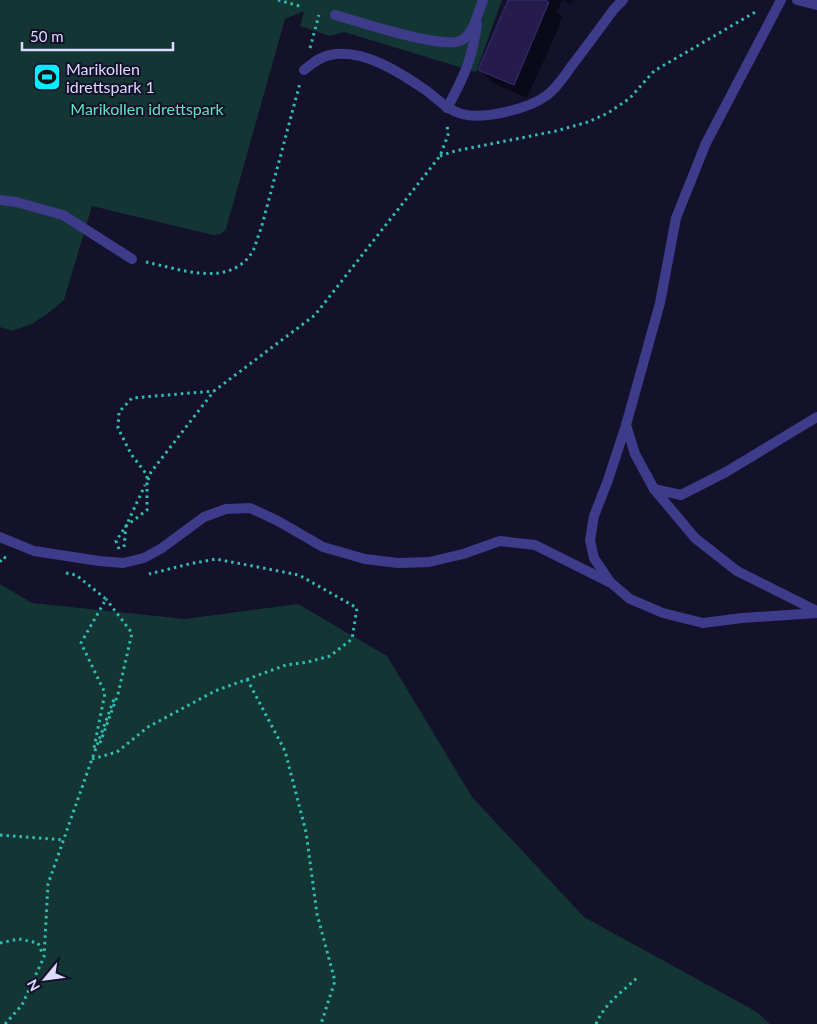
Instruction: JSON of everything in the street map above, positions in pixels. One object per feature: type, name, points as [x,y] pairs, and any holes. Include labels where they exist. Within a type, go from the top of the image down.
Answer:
[{"type":"lane","points":[[335,15],[428,40],[450,43],[463,40],[469,34],[483,0]]},
{"type":"lane","points":[[304,70],[315,61],[328,55],[344,54],[373,60],[405,75],[447,108],[463,115],[488,115],[513,111],[546,96],[623,0]]},
{"type":"lane","points":[[610,582],[594,558],[590,540],[594,516],[626,425],[660,303],[676,218],[706,143],[781,0]]},
{"type":"lane","points":[[797,0],[817,5]]},
{"type":"lane","points":[[447,108],[464,78],[474,50],[479,10]]},
{"type":"lane","points":[[0,200],[16,202],[63,215],[132,259]]},
{"type":"lane","points":[[654,489],[681,494],[726,472],[817,417]]},
{"type":"lane","points":[[626,425],[635,454],[654,489],[695,538],[737,572],[817,612]]},
{"type":"lane","points":[[0,537],[34,551],[123,563],[144,558],[204,517],[226,509],[250,508],[278,521],[323,548],[365,559],[398,563],[429,562],[463,554],[500,541],[535,545],[610,582],[630,598],[655,610],[703,624],[742,618],[817,612]]},
{"type":"path","points":[[280,0],[304,7]]},
{"type":"path","points":[[440,156],[455,151],[564,129],[588,122],[608,113],[630,98],[654,71],[761,9]]},
{"type":"path","points":[[132,259],[206,275],[225,272],[241,265],[253,251],[261,229],[320,11]]},
{"type":"path","points":[[92,759],[117,752],[148,727],[215,691],[286,665],[330,656],[352,639],[357,608],[299,575],[216,560],[189,564],[144,575],[123,563],[116,540],[126,526],[151,472],[214,391],[315,315],[440,156],[448,135],[447,108]]},
{"type":"path","points":[[123,563],[126,526],[147,510],[146,475],[131,454],[118,428],[119,412],[132,398],[214,391]]},
{"type":"path","points":[[0,562],[3,557],[12,559]]},
{"type":"path","points":[[58,571],[76,576],[106,599],[132,633],[118,694],[92,759]]},
{"type":"path","points":[[92,759],[104,693],[81,644],[106,599]]},
{"type":"path","points":[[247,679],[285,751],[306,832],[317,914],[335,981],[321,1024]]},
{"type":"path","points":[[4,1024],[22,1005],[44,956],[48,884],[114,699]]},
{"type":"path","points":[[0,835],[64,840]]},
{"type":"path","points":[[0,943],[19,939],[38,943],[44,956]]},
{"type":"path","points":[[596,1024],[611,1002],[638,977]]},
{"type":"green space","name":"Marikollen idrettspark","points":[[0,0],[502,0],[476,72],[344,32],[330,36],[300,26],[304,11],[285,19],[226,229],[221,234],[213,235],[92,206],[64,300],[32,324],[12,331],[0,327]]},
{"type":"green space","points":[[0,584],[32,603],[185,619],[298,604],[387,656],[472,797],[584,917],[757,1012],[770,1024],[0,1024]]},
{"type":"building","points":[[508,0],[545,0],[549,2],[514,85],[478,70]]},
{"type":"place","name":"Marikollen idrettspark 1","points":[[47,77]]}]
